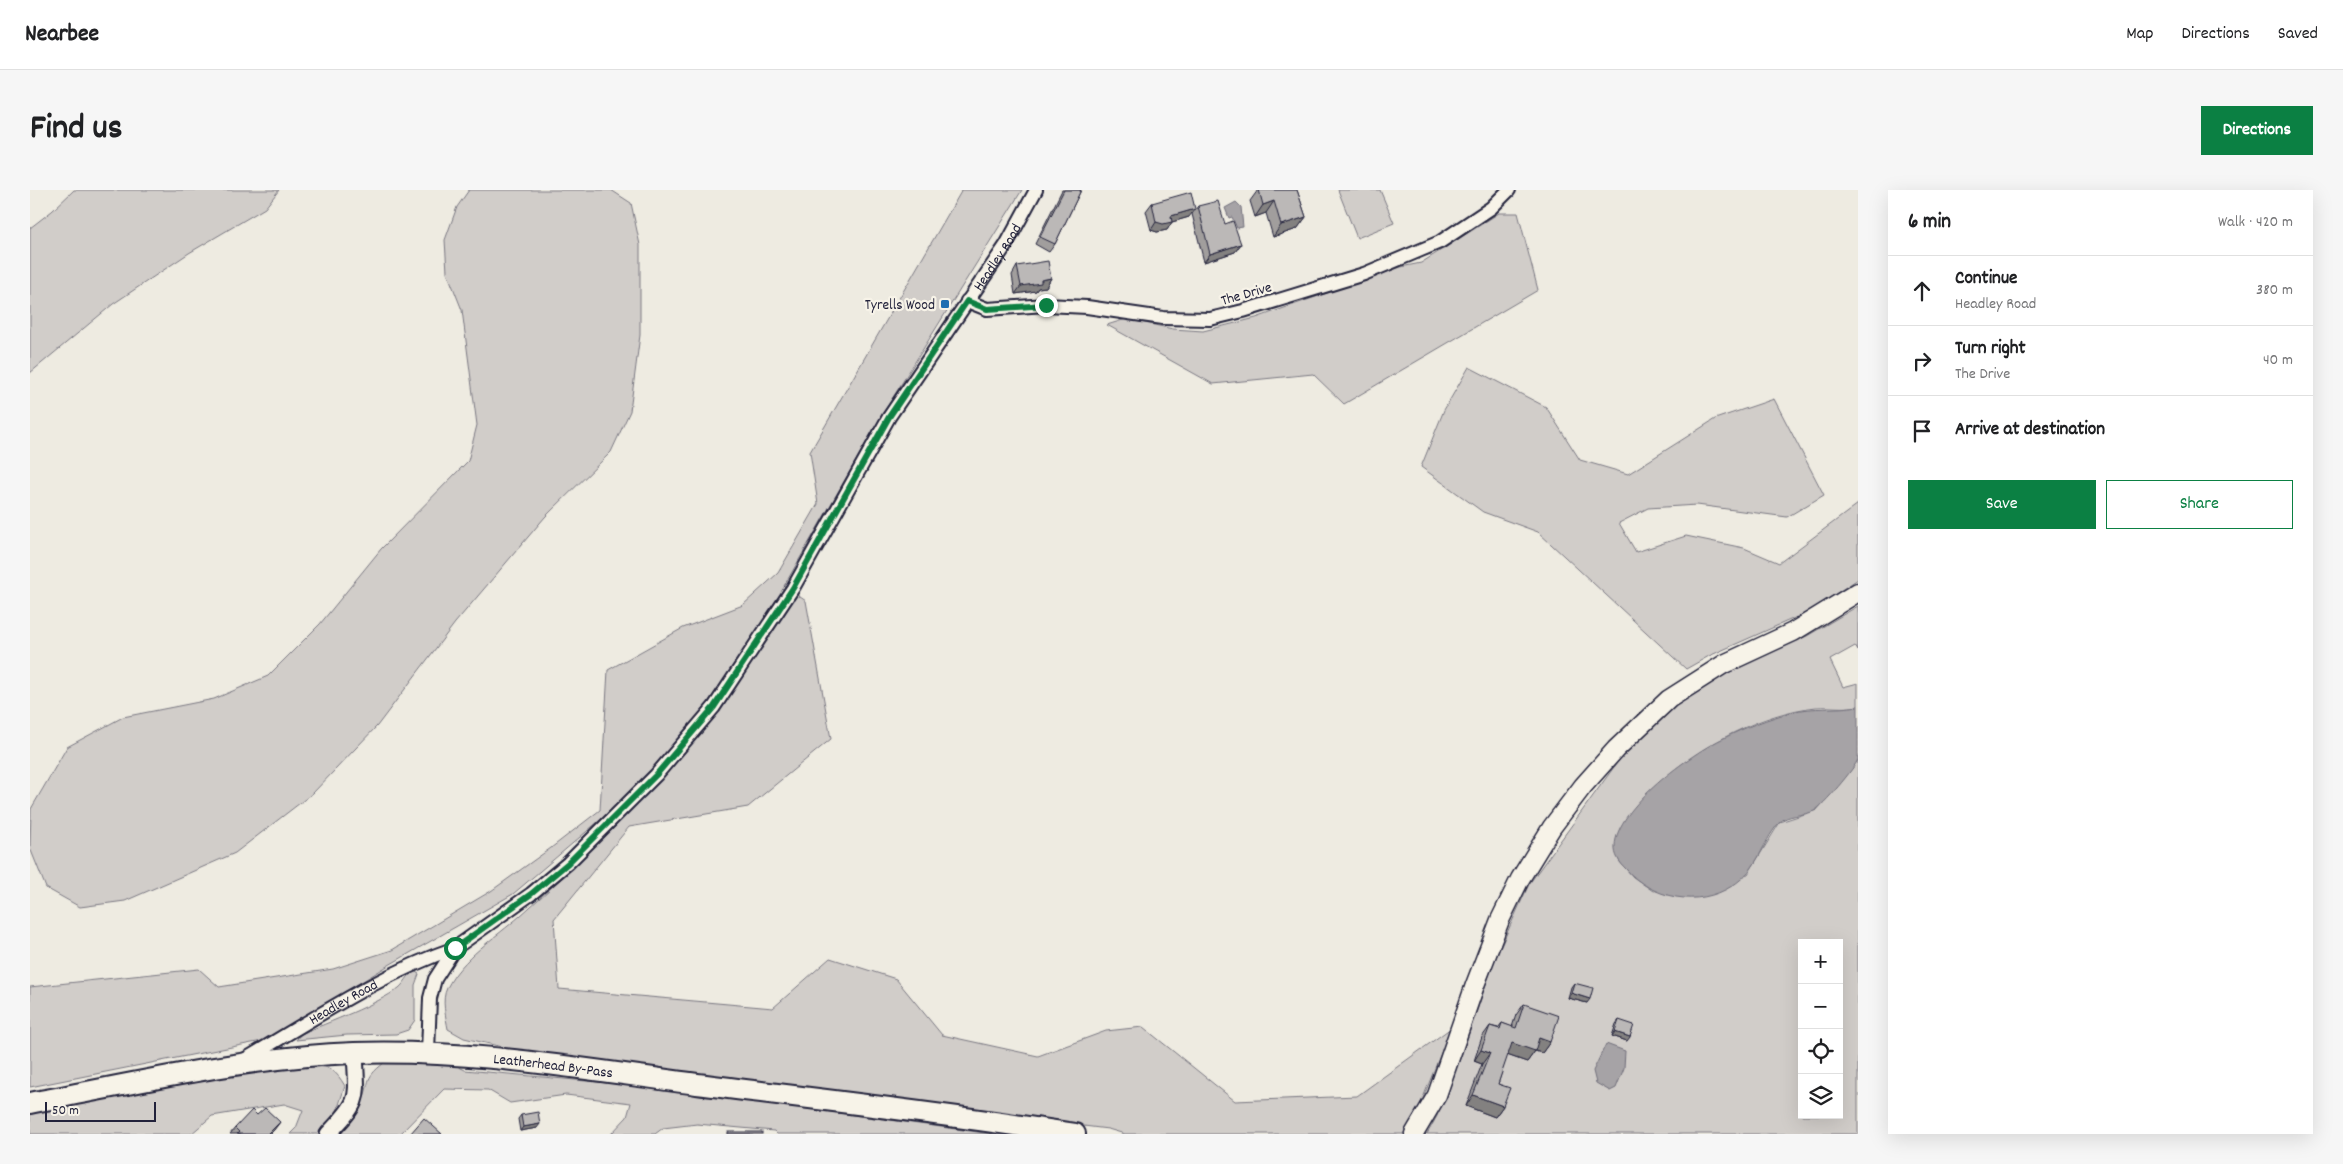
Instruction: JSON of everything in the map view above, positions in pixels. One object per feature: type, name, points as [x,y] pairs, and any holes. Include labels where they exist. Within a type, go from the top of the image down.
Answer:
[{"type":"highway","name":"Leatherhead By-Pass","points":[[30,1103],[236,1065],[296,1056],[428,1052],[581,1068],[1075,1134]]},
{"type":"main road","points":[[1414,1134],[1437,1095],[1475,985],[1500,920],[1520,879],[1552,827],[1583,786],[1616,748],[1669,699],[1724,664],[1793,632],[1858,592]]},
{"type":"street","name":"Headley Road","points":[[236,1065],[345,999],[430,957],[455,948],[531,894],[568,863],[656,775],[714,707],[793,588],[889,417],[1006,245],[1036,190]]},
{"type":"street","name":"The Drive","points":[[967,301],[987,309],[1046,305],[1087,307],[1163,318],[1210,319],[1243,311],[1364,274],[1440,242],[1491,208],[1509,190]]},
{"type":"street","name":"Headley Road","points":[[428,1052],[430,998],[435,979],[455,948]]},
{"type":"street","points":[[328,1134],[346,1115],[357,1099],[355,1053]]},
{"type":"shaded area","points":[[74,190],[279,190],[265,208],[189,253],[113,304],[30,373],[30,228],[52,211]]},
{"type":"shaded area","points":[[469,190],[611,190],[631,203],[640,245],[640,335],[630,411],[611,452],[545,517],[455,623],[377,726],[313,793],[235,853],[125,901],[80,907],[46,888],[30,848],[31,809],[67,747],[123,717],[214,699],[268,676],[320,624],[381,549],[468,461],[477,425],[462,310],[447,272],[445,240],[457,207]]},
{"type":"shaded area","points":[[962,190],[1022,190],[882,415],[784,586],[806,601],[831,739],[748,807],[629,827],[554,919],[559,989],[773,1008],[830,958],[896,979],[942,1035],[1038,1056],[1106,1031],[1143,1027],[1235,1101],[1357,1096],[1451,1028],[1419,1108],[1403,1134],[1125,1134],[1108,1129],[962,1111],[507,1048],[464,1038],[448,1029],[444,998],[453,977],[470,958],[532,905],[617,825],[606,815],[513,894],[389,965],[267,1040],[30,1087],[30,987],[199,969],[219,987],[333,969],[392,950],[491,891],[600,810],[608,670],[683,628],[743,605],[778,573],[818,504],[810,452]]},
{"type":"shaded area","points":[[1338,190],[1380,190],[1394,223],[1357,238]]},
{"type":"shaded area","points":[[1236,202],[1241,207],[1243,227],[1237,228],[1232,217],[1229,218],[1225,208]]},
{"type":"shaded area","points":[[1499,213],[1518,213],[1538,290],[1344,404],[1313,374],[1213,384],[1107,325],[1126,319],[1173,329],[1203,331],[1256,318],[1401,267],[1421,263]]},
{"type":"shaded area","points":[[1469,367],[1546,407],[1580,460],[1628,474],[1715,419],[1774,399],[1824,495],[1787,517],[1697,505],[1648,508],[1619,523],[1636,552],[1686,536],[1744,548],[1779,563],[1858,504],[1858,579],[1808,612],[1709,656],[1686,669],[1538,532],[1483,512],[1421,467],[1444,410]]},
{"type":"shaded area","points":[[1858,606],[1858,651],[1855,646],[1830,660],[1843,687],[1858,683],[1858,706],[1816,707],[1795,710],[1775,716],[1733,733],[1694,756],[1677,768],[1644,797],[1619,861],[1633,877],[1653,891],[1748,874],[1780,822],[1817,810],[1858,760],[1858,1134],[1427,1134],[1437,1116],[1464,1048],[1493,964],[1529,884],[1622,756],[1657,718],[1696,689],[1736,666],[1807,636]]},
{"type":"shaded area","points":[[1858,706],[1858,759],[1856,763],[1831,795],[1818,808],[1810,813],[1782,820],[1773,831],[1748,872],[1732,886],[1719,893],[1705,897],[1676,897],[1649,887],[1637,879],[1616,856],[1615,846],[1619,831],[1628,815],[1641,799],[1675,769],[1710,745],[1740,730],[1791,712]]},
{"type":"shaded area","points":[[414,971],[419,974],[415,985],[415,1020],[408,1030],[396,1034],[347,1035],[296,1040],[301,1034],[378,1001],[399,988]]},
{"type":"shaded area","points":[[1606,1044],[1625,1051],[1624,1068],[1616,1088],[1610,1091],[1596,1083],[1593,1071]]},
{"type":"shaded area","points":[[384,1063],[453,1064],[465,1070],[641,1086],[992,1134],[777,1134],[774,1131],[697,1124],[663,1128],[655,1134],[611,1134],[627,1117],[631,1103],[566,1095],[510,1103],[488,1090],[444,1089],[400,1134],[337,1134],[356,1112],[370,1078]]},
{"type":"shaded area","points":[[290,1066],[327,1068],[339,1076],[345,1086],[335,1117],[319,1134],[290,1134],[296,1128],[303,1110],[284,1104],[212,1116],[191,1134],[30,1134],[30,1111]]},
{"type":"building","points":[[1064,190],[1081,190],[1055,244],[1040,237]]},
{"type":"building","points":[[1259,190],[1297,190],[1306,217],[1281,225],[1274,201],[1263,205]]},
{"type":"building","points":[[1191,192],[1195,209],[1171,216],[1172,222],[1163,224],[1156,222],[1152,203]]},
{"type":"building","points":[[1218,201],[1225,224],[1233,221],[1241,244],[1210,254],[1198,206]]},
{"type":"building","points":[[1048,261],[1051,278],[1041,280],[1041,283],[1021,286],[1017,266]]},
{"type":"building","points":[[1574,983],[1593,988],[1590,999],[1571,993]]},
{"type":"building","points":[[1524,1004],[1559,1016],[1550,1042],[1539,1038],[1535,1051],[1512,1043],[1498,1084],[1510,1088],[1503,1106],[1473,1095],[1490,1053],[1481,1050],[1490,1026],[1500,1029],[1502,1023],[1516,1028]]},
{"type":"building","points":[[1619,1020],[1634,1025],[1630,1037],[1615,1032]]},
{"type":"building","points":[[265,1108],[280,1122],[268,1134],[237,1134],[239,1132],[235,1128],[252,1110],[257,1115]]},
{"type":"building","points":[[538,1112],[540,1124],[523,1127],[521,1115]]},
{"type":"building","points":[[424,1118],[442,1134],[410,1134]]},
{"type":"building","points":[[728,1132],[762,1132],[762,1134],[728,1134]]},
{"type":"place","name":"Tyrells Wood","points":[[945,304]]},
{"type":"route","points":[[455,948],[531,894],[568,863],[656,775],[714,707],[793,588],[889,417],[967,301],[987,309],[1046,305]]}]
